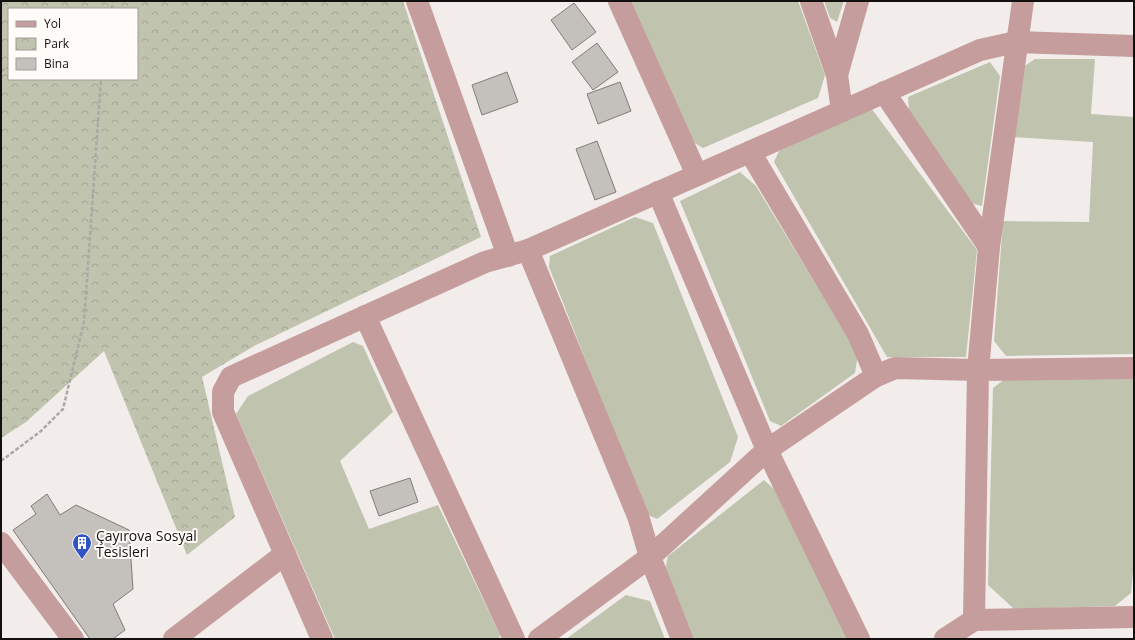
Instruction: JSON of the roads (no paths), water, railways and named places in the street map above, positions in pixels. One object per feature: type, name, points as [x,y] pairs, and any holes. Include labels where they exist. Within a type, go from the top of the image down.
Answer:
[{"type":"street","points":[[417,1],[518,253],[638,516],[650,557],[682,639]]},
{"type":"street","points":[[619,1],[697,175]]},
{"type":"street","points":[[810,1],[837,75],[842,111]]},
{"type":"street","points":[[837,75],[858,1]]},
{"type":"street","points":[[974,620],[978,370],[989,247],[1016,42],[1023,1]]},
{"type":"street","points":[[322,639],[223,412],[223,392],[231,377],[485,262],[518,253],[980,50],[1016,42],[1134,46]]},
{"type":"street","points":[[884,92],[989,247]]},
{"type":"street","points":[[750,152],[858,334],[876,376]]},
{"type":"street","points":[[658,192],[767,450],[859,639]]},
{"type":"street","points":[[365,316],[514,639]]},
{"type":"street","points":[[540,639],[650,557],[767,450],[876,376],[896,368],[978,370],[1134,368]]},
{"type":"street","points":[[1,543],[73,639]]},
{"type":"street","points":[[174,639],[285,554]]},
{"type":"street","points":[[945,639],[974,620],[1134,617]]},
{"type":"place","name":"Çayırova Sosyal Tesisleri","points":[[82,560]]}]
